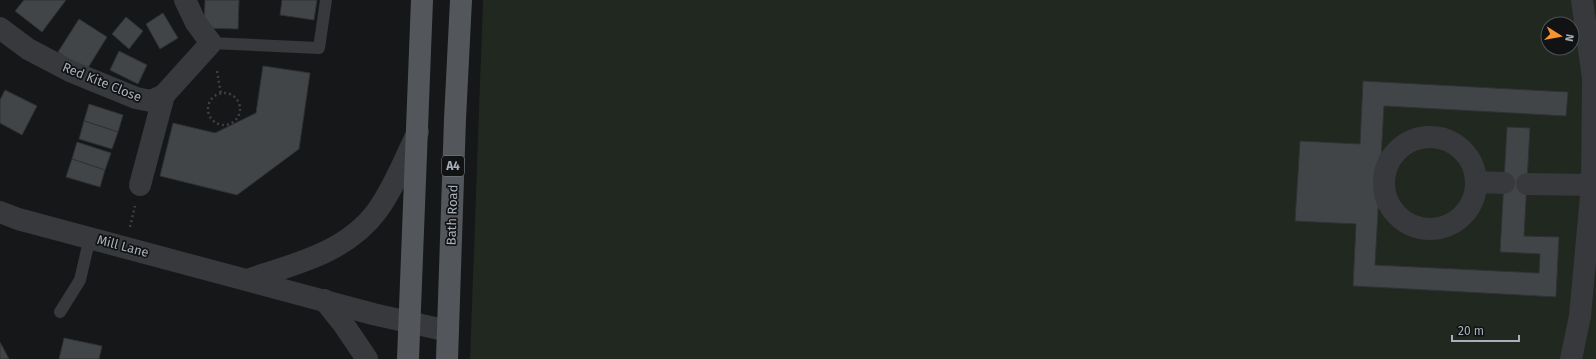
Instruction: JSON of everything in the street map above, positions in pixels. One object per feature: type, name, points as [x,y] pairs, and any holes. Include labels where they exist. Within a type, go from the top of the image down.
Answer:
[{"type":"main road","points":[[408,359],[422,0]]},
{"type":"main road","name":"Bath Road","points":[[447,359],[455,119],[461,0]]},
{"type":"street","points":[[140,185],[164,95],[211,43],[196,23],[185,0]]},
{"type":"street","points":[[1571,359],[1580,316],[1592,185],[1592,78],[1582,0]]},
{"type":"street","name":"Red Kite Close","points":[[0,28],[35,53],[70,71],[136,98],[151,101],[164,95]]},
{"type":"street","points":[[247,280],[333,249],[346,241],[364,226],[377,211],[390,190],[418,132]]},
{"type":"street","points":[[1423,137],[1439,137],[1454,143],[1465,153],[1473,166],[1476,182],[1474,197],[1467,210],[1457,221],[1444,228],[1429,230],[1414,227],[1401,220],[1391,208],[1385,195],[1384,180],[1387,165],[1396,152],[1408,142],[1423,137]]},
{"type":"street","points":[[1476,182],[1504,183]]},
{"type":"street","points":[[1527,184],[1592,185]]},
{"type":"street","name":"Mill Lane","points":[[0,212],[247,280],[410,323],[448,331]]},
{"type":"street","points":[[324,300],[367,359]]},
{"type":"lane","points":[[211,43],[319,48],[326,0]]},
{"type":"lane","points":[[60,312],[80,280],[90,237]]},
{"type":"path","points":[[221,94],[232,96],[239,103],[239,114],[232,122],[222,125],[210,117],[210,102],[217,95],[221,94]]},
{"type":"path","points":[[125,247],[140,185]]},
{"type":"shaded area","points":[[483,0],[1596,0],[1596,359],[470,359]]},
{"type":"building","points":[[24,0],[66,0],[42,32],[15,11]]},
{"type":"building","points":[[205,0],[239,0],[238,29],[204,28]]},
{"type":"building","points":[[282,0],[317,0],[314,20],[280,15]]},
{"type":"building","points":[[163,13],[178,38],[160,49],[146,24]]},
{"type":"building","points":[[126,17],[143,31],[129,49],[112,34]]},
{"type":"building","points":[[79,19],[107,37],[86,71],[58,52]]},
{"type":"building","points":[[119,51],[147,65],[138,84],[110,70]]},
{"type":"building","points":[[263,66],[310,73],[299,149],[237,195],[160,176],[173,123],[215,133],[256,113]]},
{"type":"building","points":[[1363,81],[1568,92],[1566,116],[1384,106],[1375,265],[1539,273],[1540,254],[1500,252],[1507,127],[1530,128],[1524,236],[1559,237],[1556,297],[1353,286],[1356,224],[1295,221],[1300,141],[1360,144]]},
{"type":"building","points":[[5,90],[37,106],[22,135],[0,123],[0,100]]},
{"type":"building","points":[[89,104],[123,115],[118,132],[84,121]]},
{"type":"building","points":[[84,121],[118,132],[112,149],[79,139]]},
{"type":"building","points":[[77,142],[111,153],[105,170],[72,159]]},
{"type":"building","points":[[72,159],[105,170],[100,187],[66,177]]},
{"type":"building","points":[[64,338],[102,346],[99,359],[59,359]]},
{"type":"building","points":[[0,342],[9,359],[0,359]]}]
